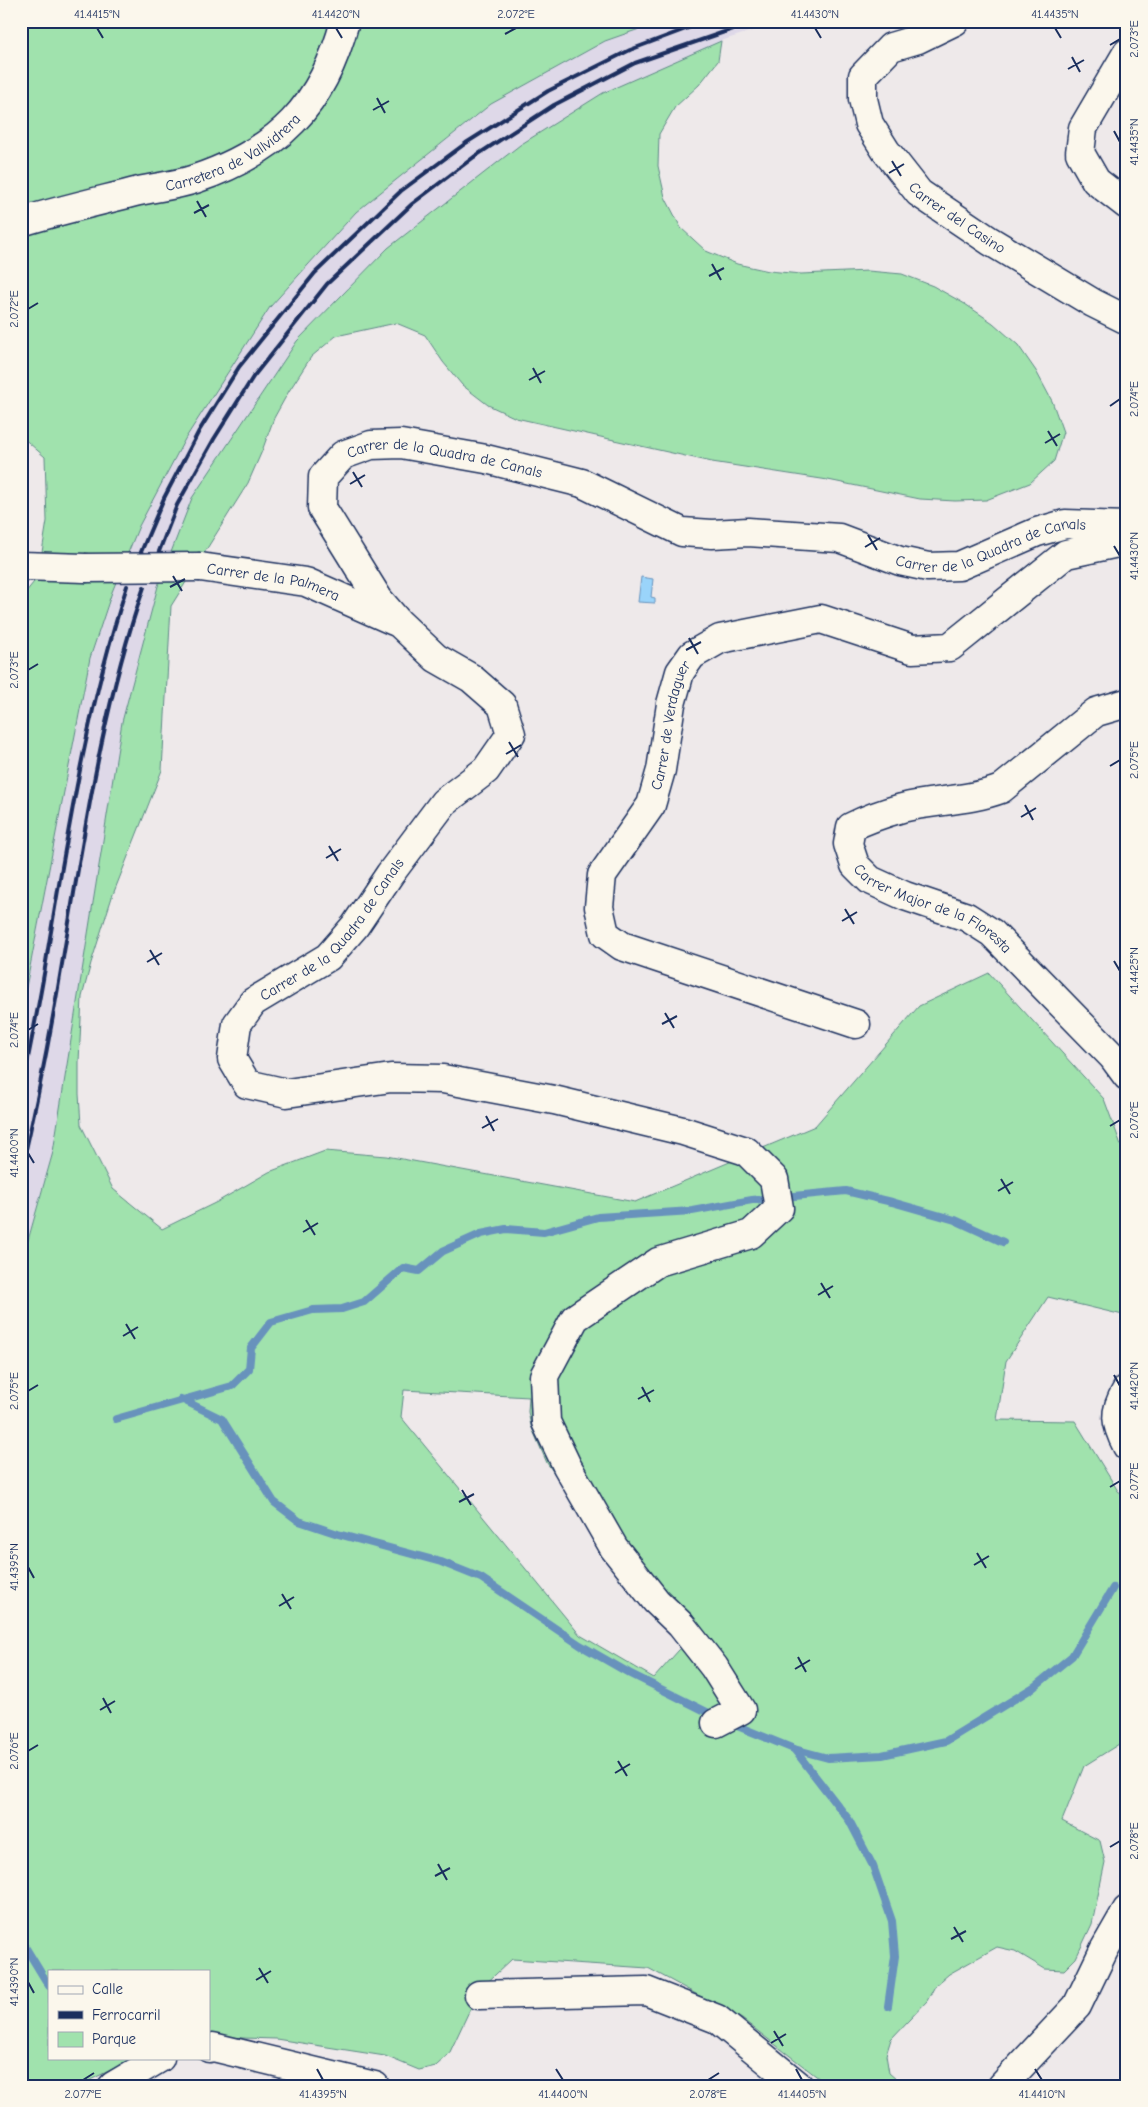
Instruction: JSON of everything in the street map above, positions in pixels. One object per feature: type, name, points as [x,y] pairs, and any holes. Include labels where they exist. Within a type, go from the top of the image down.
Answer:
[{"type":"street","name":"Carretera de Vallvidrera","points":[[21,222],[62,210],[193,180],[253,154],[296,121],[307,106],[330,66],[345,21]]},
{"type":"street","name":"Carrer del Casino","points":[[955,21],[918,39],[891,47],[863,76],[863,99],[869,124],[886,151],[918,192],[990,241],[1093,303],[1127,320]]},
{"type":"street","points":[[1127,53],[1083,128],[1080,153],[1096,181],[1127,206]]},
{"type":"street","name":"Carretera de Vallvidrera","points":[[21,214],[62,210]]},
{"type":"street","name":"Carrer de la Quadra de Canals","points":[[716,1723],[741,1710],[714,1667],[681,1625],[656,1601],[614,1548],[567,1466],[546,1422],[544,1376],[574,1318],[658,1262],[752,1234],[779,1208],[774,1179],[746,1151],[683,1131],[554,1100],[443,1079],[391,1078],[287,1092],[247,1084],[232,1059],[237,1024],[253,1002],[328,957],[355,926],[390,874],[444,802],[486,770],[511,734],[502,705],[472,678],[436,658],[378,600],[322,508],[323,477],[343,455],[371,445],[401,444],[476,458],[582,483],[682,532],[712,534],[748,532],[839,538],[900,561],[928,567],[958,566],[1037,532],[1065,524],[1127,526]]},
{"type":"street","name":"Carrer de Verdaguer","points":[[856,1024],[622,946],[605,934],[599,907],[602,875],[651,806],[661,770],[671,704],[680,672],[692,655],[720,639],[821,619],[912,649],[950,647],[1066,554],[1127,541]]},
{"type":"street","name":"Carrer de la Palmera","points":[[21,566],[200,568],[306,582],[398,622]]},
{"type":"street","name":"Carrer Major de la Floresta","points":[[1127,703],[1096,712],[1001,789],[986,795],[903,808],[867,820],[851,827],[848,844],[854,865],[870,880],[905,896],[967,917],[992,933],[1113,1057],[1127,1076]]},
{"type":"street","points":[[1127,1389],[1116,1414],[1119,1431],[1127,1446]]},
{"type":"street","points":[[1002,2086],[1077,2006],[1104,1950],[1127,1910]]},
{"type":"street","points":[[479,1994],[646,1991],[717,2019],[799,2086]]},
{"type":"street","points":[[210,2048],[222,2049],[375,2086]]},
{"type":"street","points":[[112,2086],[157,2060]]},
{"type":"shaded area","points":[[662,21],[782,21],[721,41],[297,341],[158,586],[122,722],[53,1152],[21,1265],[21,1013],[90,658],[112,592],[139,526],[185,439],[270,307],[356,212],[491,104],[605,41]]},
{"type":"green space","points":[[21,21],[662,21],[605,41],[491,104],[356,212],[270,307],[185,439],[139,526],[112,592],[90,658],[21,1013],[21,598],[38,577],[47,521],[45,457],[21,436]]},
{"type":"green space","points":[[721,41],[718,61],[699,85],[675,107],[659,134],[658,166],[665,197],[681,228],[706,251],[737,264],[769,271],[801,274],[868,271],[902,274],[933,286],[965,304],[993,323],[1018,345],[1036,371],[1052,401],[1063,432],[1054,461],[1030,483],[986,500],[920,499],[828,480],[712,462],[516,418],[488,405],[462,385],[443,362],[425,335],[396,323],[336,336],[311,357],[289,391],[274,418],[248,483],[171,606],[162,770],[112,897],[82,997],[79,1062],[81,1125],[113,1189],[162,1229],[217,1202],[269,1172],[325,1151],[386,1156],[635,1202],[815,1126],[919,1006],[989,973],[1104,1099],[1127,1161],[1127,1316],[1048,1297],[1006,1361],[997,1420],[1075,1421],[1118,1491],[1127,1497],[1127,1739],[1084,1766],[1062,1821],[1100,1841],[1105,1862],[1092,1924],[1076,1958],[1064,1970],[1045,1969],[1015,1951],[997,1947],[949,1974],[935,1986],[927,2001],[891,2039],[886,2055],[889,2073],[904,2086],[829,2086],[742,2019],[648,1968],[512,1959],[479,1990],[449,2054],[436,2066],[419,2070],[385,2056],[276,2039],[210,2037],[210,1970],[48,1970],[48,2060],[131,2060],[78,2086],[21,2086],[21,1265],[53,1152],[122,722],[158,586],[192,498],[297,341],[388,248],[520,145],[603,93]],"holes":[[[404,1390],[529,1397],[528,1412],[531,1426],[547,1463],[573,1500],[687,1641],[654,1678],[580,1635],[401,1417]]]},
{"type":"water","points":[[641,577],[653,579],[651,597],[655,598],[655,603],[638,602]]},
{"type":"waterway","points":[[116,1419],[232,1386],[249,1369],[251,1348],[271,1322],[313,1310],[342,1309],[364,1302],[403,1268],[419,1271],[443,1251],[481,1234],[506,1229],[544,1232],[598,1217],[692,1211],[752,1200],[846,1191],[955,1220],[1003,1242]]},
{"type":"waterway","points":[[181,1399],[222,1419],[274,1502],[299,1521],[338,1534],[441,1562],[481,1578],[580,1645],[629,1673],[717,1717]]},
{"type":"waterway","points":[[730,1723],[794,1749],[828,1758],[882,1755],[946,1741],[1034,1687],[1072,1656],[1113,1588]]},
{"type":"waterway","points":[[794,1749],[849,1820],[873,1866],[892,1921],[895,1956],[888,2006]]},
{"type":"waterway","points":[[21,1940],[48,1984]]},
{"type":"railway","points":[[141,552],[164,498],[199,431],[239,367],[315,273],[401,191],[466,143],[548,91],[630,50],[707,21]]},
{"type":"railway","points":[[158,554],[177,505],[214,439],[253,377],[327,284],[412,204],[474,157],[554,105],[635,63],[756,21]]},
{"type":"railway","points":[[21,1094],[90,721],[113,631],[127,586]]},
{"type":"railway","points":[[21,1171],[50,1035],[96,768],[117,677],[144,587]]}]
